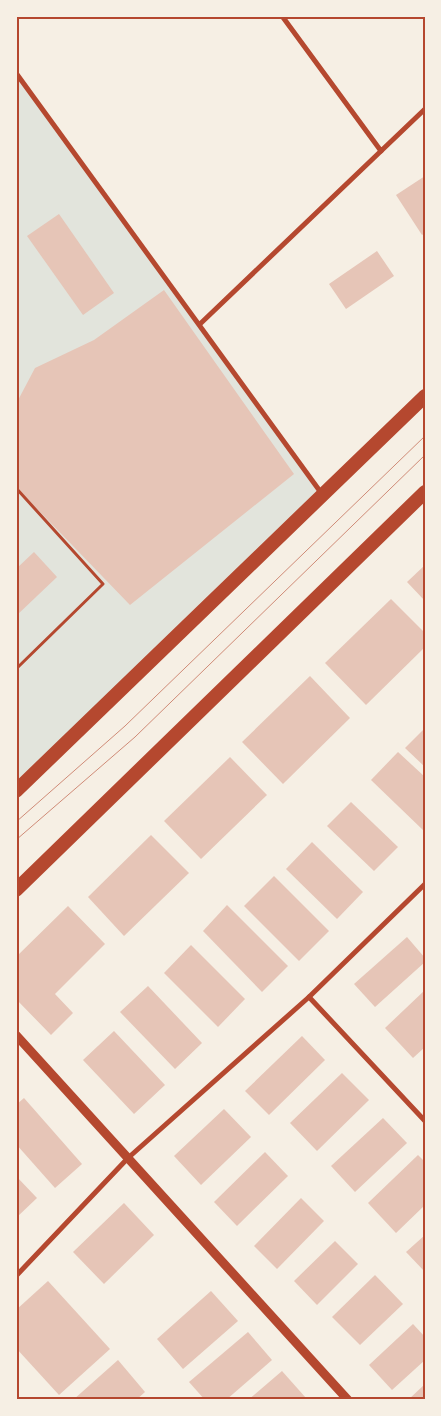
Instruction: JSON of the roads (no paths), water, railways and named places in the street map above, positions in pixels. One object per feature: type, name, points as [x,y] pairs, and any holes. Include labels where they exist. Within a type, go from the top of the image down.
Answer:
[{"type":"highway","points":[[16,791],[425,396]]},
{"type":"highway","points":[[16,890],[425,492]]},
{"type":"street","points":[[282,16],[381,151]]},
{"type":"street","points":[[16,73],[322,494]]},
{"type":"street","points":[[200,324],[425,109]]},
{"type":"street","points":[[16,1276],[128,1158],[309,996],[425,884]]},
{"type":"street","points":[[309,996],[425,1121]]},
{"type":"street","points":[[16,1035],[348,1400]]},
{"type":"tram line","points":[[16,822],[125,726],[425,436]]},
{"type":"tram line","points":[[16,840],[135,737],[425,455]]}]
